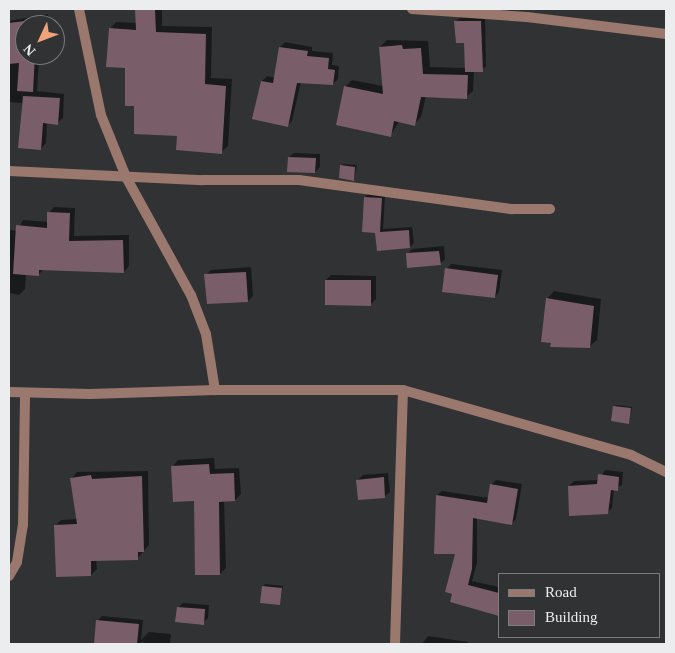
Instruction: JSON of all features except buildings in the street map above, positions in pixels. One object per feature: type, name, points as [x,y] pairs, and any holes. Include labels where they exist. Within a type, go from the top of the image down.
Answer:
[{"type":"street","points":[[79,9],[101,116],[126,177],[191,295],[206,334],[215,390]]},
{"type":"street","points":[[412,9],[527,17],[666,34]]},
{"type":"street","points":[[9,171],[126,177],[299,180],[512,209],[550,209]]},
{"type":"street","points":[[9,392],[25,394],[215,390],[403,390],[631,455],[666,472]]},
{"type":"street","points":[[395,644],[403,390]]},
{"type":"street","points":[[9,576],[17,562],[23,525],[25,394]]}]
